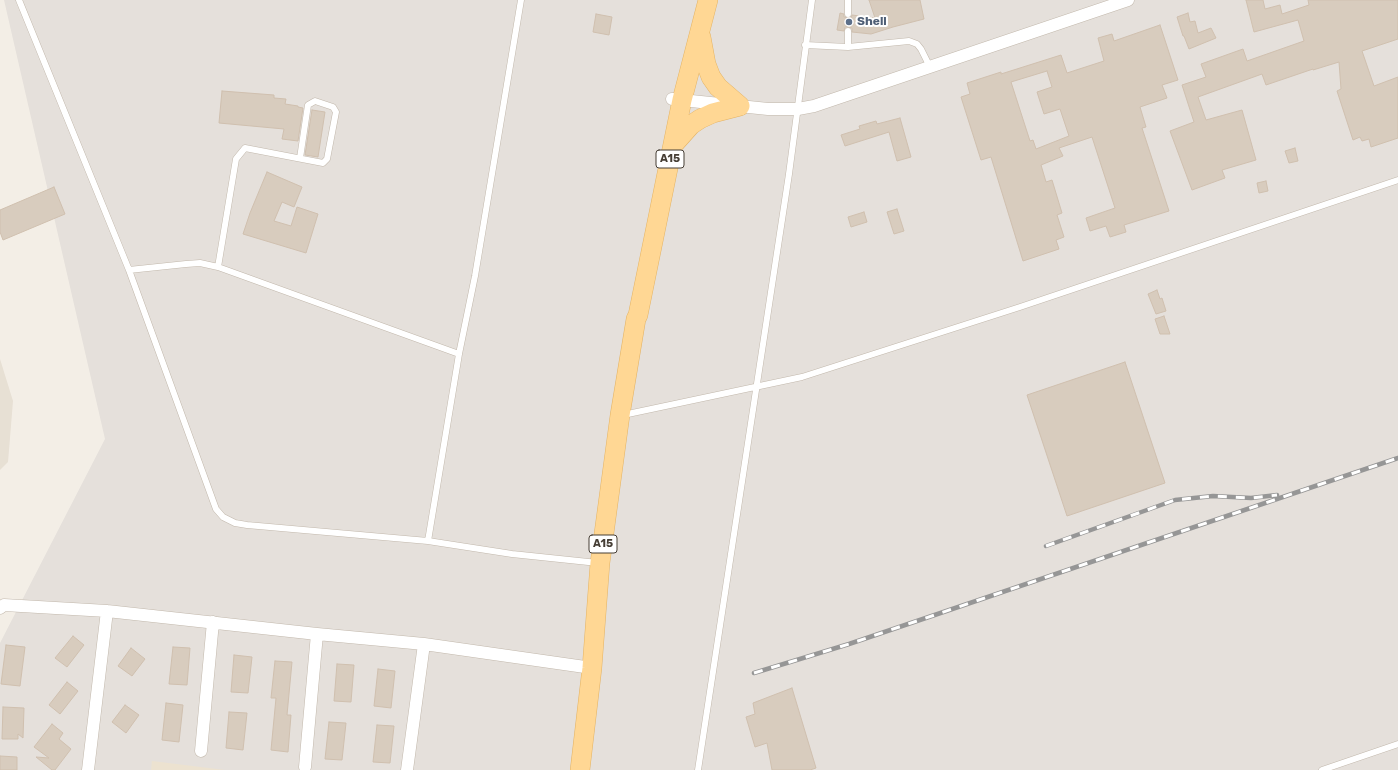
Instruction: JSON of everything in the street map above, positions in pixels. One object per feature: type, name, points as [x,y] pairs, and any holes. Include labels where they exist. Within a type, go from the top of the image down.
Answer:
[{"type":"main road","name":"A15","points":[[636,319],[634,314],[646,227],[677,100],[698,0]]},
{"type":"main road","name":"A15","points":[[580,770],[592,668],[600,563],[620,415],[636,319],[673,144],[677,100],[708,0]]},
{"type":"main road","points":[[700,28],[706,64],[711,77],[718,87],[740,106]]},
{"type":"main road","points":[[673,144],[691,125],[700,119],[713,113],[740,106]]},
{"type":"street","points":[[677,100],[768,109],[798,109],[814,106],[1128,0]]},
{"type":"street","points":[[0,608],[4,606],[107,611],[424,644],[592,668]]},
{"type":"street","points":[[88,770],[107,611]]},
{"type":"street","points":[[201,752],[213,622]]},
{"type":"street","points":[[305,767],[317,634]]},
{"type":"street","points":[[407,770],[424,644]]},
{"type":"lane","points":[[19,0],[129,270],[216,509],[223,517],[235,523],[247,525],[428,541],[512,554],[600,563]]},
{"type":"lane","points":[[428,541],[459,354],[475,276],[520,0]]},
{"type":"lane","points":[[698,770],[798,109],[805,45],[812,0]]},
{"type":"lane","points":[[848,0],[848,14]]},
{"type":"lane","points":[[848,31],[848,47]]},
{"type":"lane","points":[[805,45],[848,47],[910,41],[917,44],[921,49],[930,67]]},
{"type":"lane","points":[[218,267],[236,160],[245,148],[323,163],[327,159],[336,112],[334,107],[314,101],[308,106],[300,158]]},
{"type":"lane","points":[[620,415],[802,377],[1158,261],[1398,180]]},
{"type":"lane","points":[[129,270],[186,264],[200,264],[218,267],[459,354]]},
{"type":"lane","points":[[1322,770],[1398,744]]},
{"type":"shaded area","points":[[4,0],[1398,0],[1398,770],[0,770],[0,643],[105,439]]},
{"type":"shaded area","points":[[0,359],[13,401],[8,462],[0,470]]},
{"type":"shaded area","points":[[152,761],[225,770],[151,770]]},
{"type":"building","points":[[869,0],[920,0],[924,19],[871,34],[852,32],[852,28],[848,27],[845,27],[844,31],[837,30],[840,13],[844,14],[844,17],[848,18],[851,18],[852,15],[875,18]]},
{"type":"building","points":[[1246,0],[1263,0],[1265,9],[1280,5],[1282,14],[1309,5],[1308,0],[1398,0],[1398,39],[1362,51],[1374,86],[1398,77],[1398,138],[1371,147],[1369,139],[1362,141],[1360,137],[1353,140],[1337,91],[1341,89],[1339,62],[1266,85],[1262,74],[1198,97],[1206,120],[1242,110],[1256,160],[1222,170],[1225,178],[1192,190],[1170,131],[1194,122],[1182,85],[1206,77],[1201,64],[1243,49],[1247,61],[1304,41],[1298,20],[1254,32]]},
{"type":"building","points":[[1188,13],[1190,22],[1195,21],[1198,33],[1211,28],[1216,38],[1189,49],[1177,17]]},
{"type":"building","points":[[596,14],[612,17],[609,35],[593,32]]},
{"type":"building","points":[[1160,25],[1178,80],[1162,85],[1167,98],[1140,107],[1146,127],[1142,128],[1169,211],[1124,225],[1126,232],[1110,237],[1106,226],[1090,231],[1086,218],[1115,208],[1092,137],[1059,148],[1063,156],[1041,165],[1046,182],[1052,180],[1062,213],[1057,215],[1064,237],[1056,240],[1059,249],[1023,261],[991,157],[981,160],[961,97],[970,94],[967,83],[1061,55],[1067,73],[1104,61],[1098,38],[1112,34],[1114,41]],"holes":[[[1047,71],[1052,87],[1037,92],[1044,114],[1060,109],[1069,136],[1036,149],[1033,140],[1030,141],[1011,82]]]},
{"type":"building","points":[[222,91],[274,95],[274,98],[286,99],[285,104],[303,108],[298,141],[282,139],[284,129],[219,123]]},
{"type":"building","points":[[312,110],[325,112],[318,157],[305,155]]},
{"type":"building","points":[[900,118],[911,157],[897,161],[889,132],[845,146],[841,135],[860,129],[859,126],[876,121],[877,124]]},
{"type":"building","points":[[1295,148],[1298,161],[1289,163],[1285,151]]},
{"type":"building","points":[[267,172],[302,187],[294,207],[282,202],[274,221],[291,226],[297,207],[318,214],[306,253],[243,234]]},
{"type":"building","points":[[1266,181],[1268,191],[1259,193],[1257,183]]},
{"type":"building","points":[[54,187],[65,214],[3,240],[0,232],[0,210]]},
{"type":"building","points":[[897,209],[904,231],[894,234],[887,212]]},
{"type":"building","points":[[864,212],[867,222],[851,227],[848,217]]},
{"type":"building","points":[[1157,290],[1160,299],[1162,298],[1166,311],[1156,314],[1148,294]]},
{"type":"building","points":[[1164,316],[1170,334],[1160,334],[1155,319]]},
{"type":"building","points":[[1125,362],[1165,483],[1067,516],[1027,395]]},
{"type":"building","points":[[73,636],[84,645],[67,667],[55,658]]},
{"type":"building","points":[[6,645],[25,647],[20,686],[1,684]]},
{"type":"building","points":[[173,647],[190,648],[187,685],[169,684]]},
{"type":"building","points":[[131,648],[145,659],[132,676],[118,666]]},
{"type":"building","points":[[234,655],[252,657],[248,693],[231,692]]},
{"type":"building","points":[[275,661],[292,662],[287,715],[291,715],[288,752],[271,750],[276,698],[271,698]]},
{"type":"building","points":[[337,664],[354,665],[351,702],[334,701]]},
{"type":"building","points":[[378,669],[395,671],[391,708],[374,706]]},
{"type":"building","points":[[67,682],[78,691],[60,714],[49,705]]},
{"type":"building","points":[[792,688],[816,768],[810,770],[772,770],[767,743],[755,747],[746,717],[755,714],[753,703]]},
{"type":"building","points":[[166,703],[183,705],[179,742],[162,740]]},
{"type":"building","points":[[125,705],[139,715],[126,733],[112,722]]},
{"type":"building","points":[[3,707],[24,708],[23,738],[18,734],[18,739],[2,739]]},
{"type":"building","points":[[229,712],[247,713],[243,750],[226,748]]},
{"type":"building","points":[[329,722],[346,723],[342,760],[325,759]]},
{"type":"building","points":[[52,724],[63,733],[59,739],[71,749],[55,770],[52,770],[36,757],[49,758],[34,747]]},
{"type":"building","points":[[377,725],[394,726],[390,763],[373,762]]},
{"type":"building","points":[[0,756],[17,757],[17,770],[0,770]]},
{"type":"railway","points":[[754,673],[849,644],[1398,458]]},
{"type":"railway","points":[[1046,546],[1175,500],[1213,496],[1251,498],[1277,495]]},
{"type":"place","name":"Shell","points":[[849,22]]}]
